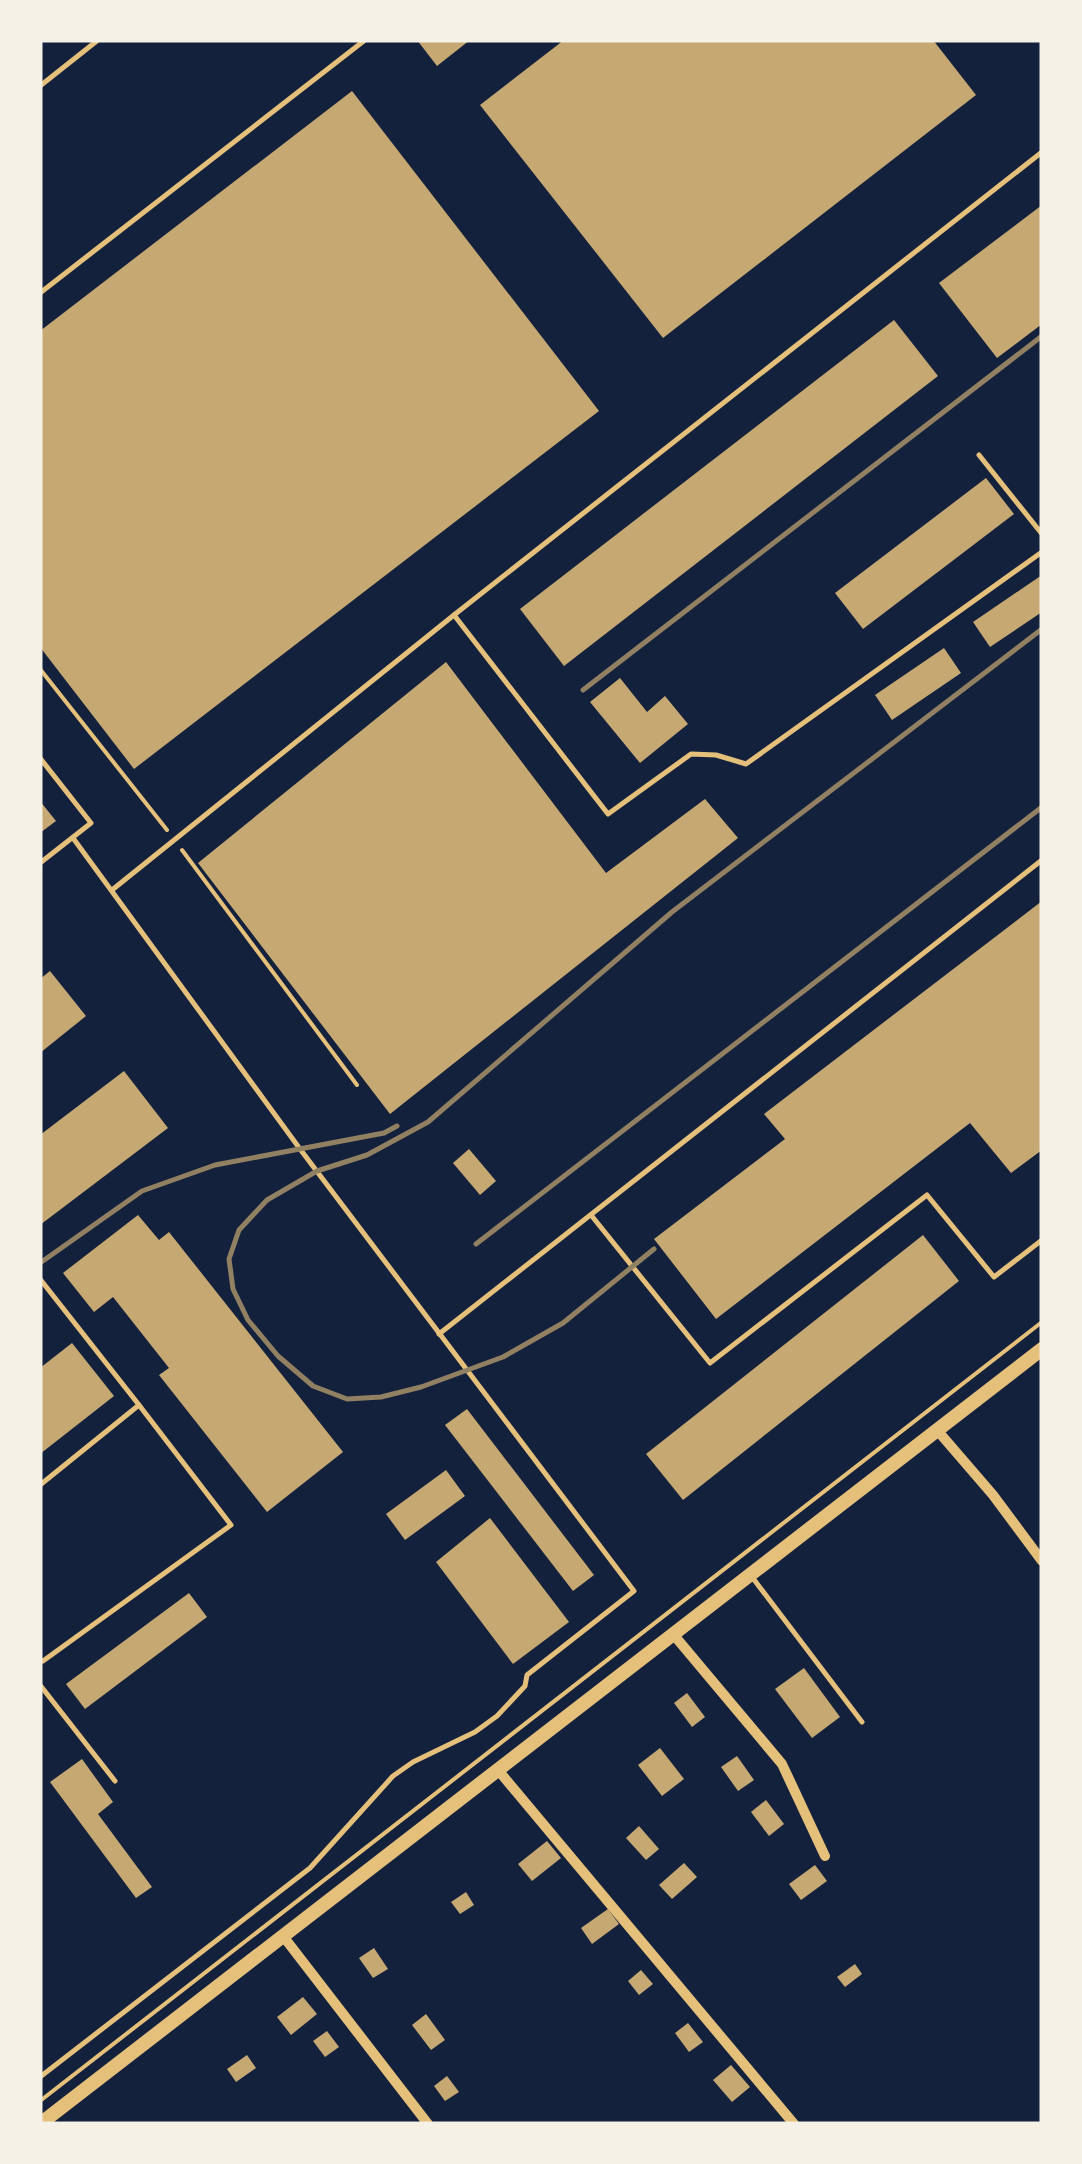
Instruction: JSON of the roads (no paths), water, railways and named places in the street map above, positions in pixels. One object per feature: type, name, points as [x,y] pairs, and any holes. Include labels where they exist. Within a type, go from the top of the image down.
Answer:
[{"type":"main road","points":[[49,2121],[1042,1348]]},
{"type":"street","points":[[937,1430],[993,1495],[1042,1561]]},
{"type":"street","points":[[673,1634],[782,1764],[826,1856]]},
{"type":"street","points":[[498,1770],[794,2124]]},
{"type":"street","points":[[283,1936],[428,2124]]},
{"type":"lane","points":[[40,86],[98,40]]},
{"type":"lane","points":[[40,293],[365,40]]},
{"type":"lane","points":[[112,890],[1042,152]]},
{"type":"lane","points":[[979,454],[1042,534]]},
{"type":"lane","points":[[454,615],[608,814],[691,754],[716,755],[746,764],[1042,552]]},
{"type":"lane","points":[[40,758],[91,823],[40,863]]},
{"type":"lane","points":[[40,2076],[310,1868],[394,1776],[413,1762],[476,1732],[497,1716],[525,1686],[528,1675],[634,1591],[73,838]]},
{"type":"lane","points":[[439,1334],[1042,860]]},
{"type":"lane","points":[[591,1215],[710,1364],[927,1196],[994,1277],[1042,1240]]},
{"type":"lane","points":[[40,1280],[231,1525],[41,1661]]},
{"type":"lane","points":[[40,1485],[140,1405]]},
{"type":"lane","points":[[750,1574],[862,1722]]},
{"type":"lane","points":[[40,1684],[115,1781]]},
{"type":"railway","points":[[583,690],[1042,336]]},
{"type":"railway","points":[[654,1249],[563,1323],[503,1357],[421,1387],[381,1397],[347,1399],[313,1386],[278,1356],[248,1320],[233,1289],[229,1259],[239,1230],[267,1200],[317,1171],[367,1155],[428,1122],[672,912],[1042,629]]},
{"type":"railway","points":[[476,1244],[1042,807]]},
{"type":"railway","points":[[40,1263],[142,1191],[215,1165],[384,1133],[397,1126]]}]
